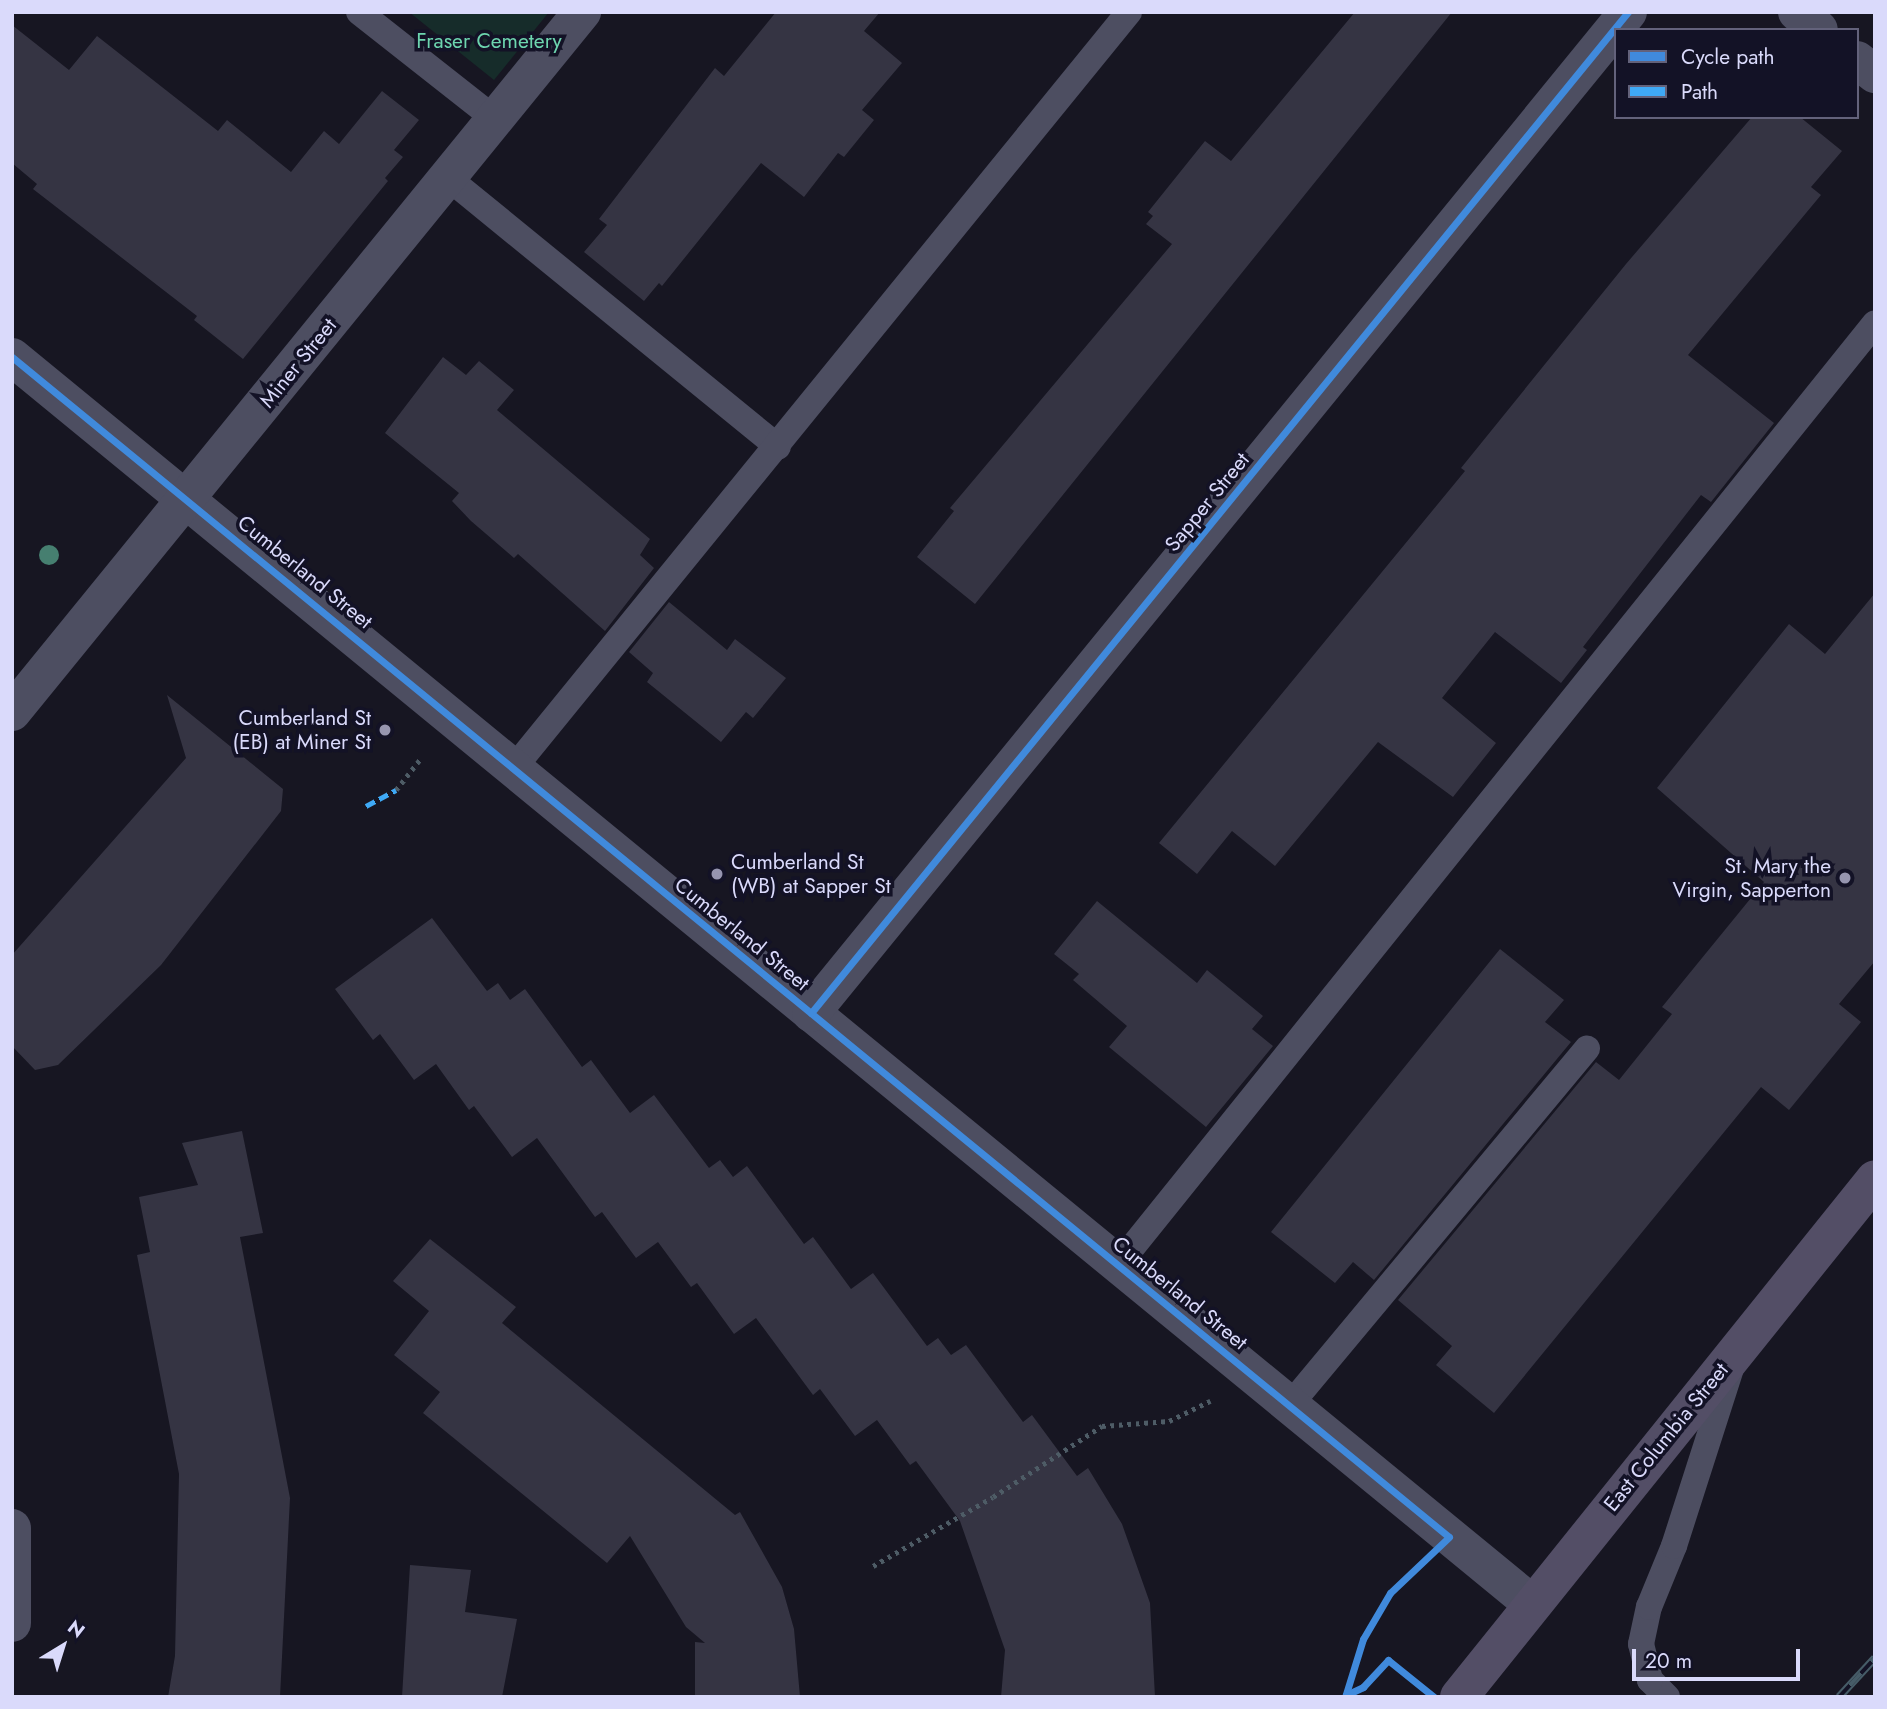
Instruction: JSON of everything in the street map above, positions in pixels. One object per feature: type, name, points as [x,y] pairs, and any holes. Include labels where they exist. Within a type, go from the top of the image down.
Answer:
[{"type":"main road","name":"East Columbia Street","points":[[1459,1697],[1531,1603],[1875,1180]]},
{"type":"street","name":"Miner Street","points":[[12,712],[582,12]]},
{"type":"street","name":"Sapper Street","points":[[1615,28],[1628,12]]},
{"type":"street","points":[[1797,12],[1817,28]]},
{"type":"street","name":"Sapper Street","points":[[811,1013],[1614,29]]},
{"type":"street","points":[[1859,62],[1875,74]]},
{"type":"street","name":"Cumberland Street","points":[[12,357],[1531,1603]]},
{"type":"street","points":[[12,1528],[12,1623]]},
{"type":"lane","points":[[359,12],[495,119]]},
{"type":"lane","points":[[513,769],[778,447],[1129,12]]},
{"type":"lane","points":[[447,177],[778,447]]},
{"type":"lane","points":[[1118,1265],[1875,323]]},
{"type":"lane","points":[[1290,1405],[1587,1048]]},
{"type":"lane","points":[[1667,1697],[1650,1680],[1642,1644],[1649,1607],[1674,1546],[1738,1349]]},
{"type":"path","points":[[396,790],[420,759]]},
{"type":"path","points":[[873,1566],[993,1497],[1102,1426],[1169,1421],[1211,1400]]},
{"type":"green space","name":"Fraser Cemetery","points":[[409,12],[549,12],[494,80]]},
{"type":"building","points":[[776,12],[880,12],[864,31],[902,63],[862,110],[874,120],[844,157],[838,153],[804,197],[761,163],[662,286],[659,283],[644,301],[584,252],[607,225],[599,219],[715,68],[724,76]]},
{"type":"building","points":[[1355,12],[1452,12],[975,604],[917,557],[954,511],[950,508],[1172,244],[1146,224],[1153,216],[1148,212],[1205,141],[1231,161]]},
{"type":"building","points":[[12,25],[69,70],[97,36],[218,131],[227,120],[291,172],[324,131],[339,144],[382,91],[419,120],[394,150],[403,157],[385,178],[388,181],[243,359],[194,320],[197,316],[33,189],[37,184],[12,163]]},
{"type":"building","points":[[1750,119],[1802,119],[1842,151],[1811,187],[1821,195],[1688,355],[1774,423],[1711,502],[1701,495],[1583,647],[1587,650],[1561,683],[1495,632],[1442,698],[1496,743],[1453,797],[1378,742],[1275,866],[1232,831],[1197,874],[1159,843],[1465,471],[1461,468],[1626,264]]},
{"type":"building","points":[[443,357],[466,375],[479,361],[514,390],[497,410],[650,539],[640,555],[654,568],[605,631],[518,554],[514,558],[471,521],[452,501],[459,493],[385,433]]},
{"type":"building","points":[[1875,593],[1875,961],[1839,1004],[1861,1022],[1789,1110],[1761,1087],[1494,1413],[1436,1365],[1452,1346],[1398,1300],[1596,1062],[1619,1080],[1672,1014],[1662,1007],[1764,882],[1657,788],[1789,624],[1825,654]]},
{"type":"building","points":[[669,602],[727,650],[735,639],[786,678],[753,718],[746,712],[721,742],[647,682],[653,673],[629,652]]},
{"type":"building","points":[[167,695],[283,789],[281,811],[161,965],[58,1065],[35,1070],[12,1046],[12,955],[186,758]]},
{"type":"building","points":[[1097,901],[1197,983],[1207,970],[1263,1016],[1252,1029],[1273,1046],[1206,1127],[1109,1047],[1127,1026],[1073,980],[1079,974],[1054,954]]},
{"type":"building","points":[[432,918],[487,991],[498,983],[510,1000],[525,989],[582,1067],[591,1060],[630,1113],[654,1095],[709,1168],[720,1160],[733,1177],[747,1166],[804,1244],[813,1237],[851,1289],[873,1273],[927,1346],[938,1338],[951,1355],[966,1345],[1023,1422],[1032,1415],[1077,1476],[1088,1468],[1122,1524],[1150,1603],[1155,1697],[1001,1697],[1005,1650],[960,1521],[916,1461],[910,1465],[877,1420],[855,1436],[820,1389],[813,1395],[756,1318],[734,1334],[697,1283],[691,1287],[658,1242],[636,1258],[602,1212],[595,1217],[537,1138],[512,1157],[474,1106],[469,1110],[436,1064],[414,1080],[380,1034],[373,1040],[335,989]]},
{"type":"building","points":[[1500,949],[1564,1000],[1545,1022],[1571,1042],[1374,1280],[1353,1262],[1335,1283],[1271,1232]]},
{"type":"building","points":[[242,1131],[263,1233],[240,1237],[290,1498],[280,1697],[168,1697],[175,1656],[179,1474],[137,1255],[150,1252],[139,1197],[198,1185],[182,1143]]},
{"type":"building","points":[[430,1239],[516,1307],[502,1323],[735,1515],[740,1512],[782,1587],[794,1629],[800,1697],[695,1697],[695,1642],[705,1643],[686,1627],[630,1536],[607,1563],[423,1413],[440,1392],[394,1355],[429,1311],[393,1281]]},
{"type":"building","points":[[410,1565],[471,1570],[465,1612],[517,1619],[502,1697],[402,1697]]},
{"type":"railway","points":[[1839,1697],[1875,1658]]},
{"type":"marked path","points":[[366,806],[396,790]]},
{"type":"cycle path","points":[[1615,28],[1628,12]]},
{"type":"cycle path","points":[[811,1013],[1614,29]]},
{"type":"cycle path","points":[[12,357],[1449,1537],[1390,1593],[1363,1639],[1345,1697]]},
{"type":"cycle path","points":[[1346,1695],[1363,1687],[1388,1660],[1434,1697]]},
{"type":"place","name":"Cumberland St (EB) at Miner St","points":[[385,730]]},
{"type":"place","name":"Cumberland St (WB) at Sapper St","points":[[717,874]]},
{"type":"place","name":"St. Mary the Virgin, Sapperton","points":[[1845,878]]}]
